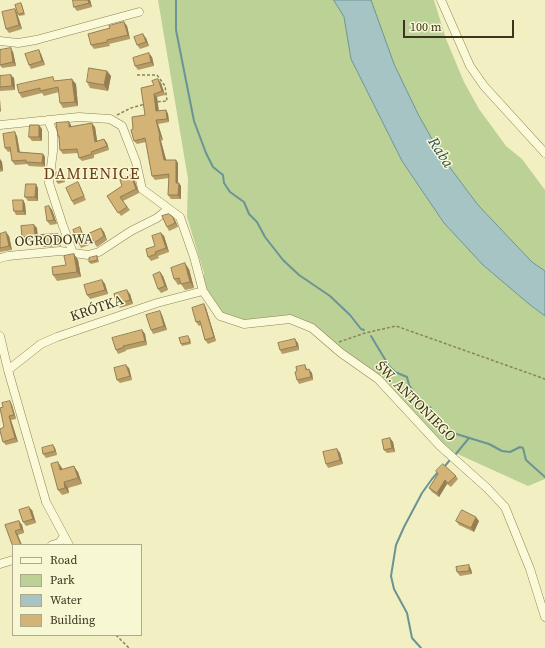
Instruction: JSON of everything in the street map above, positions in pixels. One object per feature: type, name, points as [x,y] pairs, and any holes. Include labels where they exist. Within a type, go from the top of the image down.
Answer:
[{"type":"street","points":[[441,0],[470,66],[484,86],[545,153]]},
{"type":"street","points":[[0,41],[18,43],[36,40],[139,12]]},
{"type":"street","points":[[0,126],[78,117],[110,119]]},
{"type":"street","name":"ŚW. ANTONIEGO","points":[[110,119],[122,126],[136,162],[142,189],[180,217],[194,258],[203,291],[220,316],[244,324],[290,319],[312,328],[332,345],[378,379],[440,446],[487,488],[505,507],[530,569],[545,617]]},
{"type":"street","points":[[48,120],[53,132],[53,151],[49,183],[73,253]]},
{"type":"street","name":"OGRODOWA","points":[[0,258],[60,251],[88,255],[99,252],[131,231],[157,218],[168,209]]},
{"type":"street","name":"KRÓTKA","points":[[8,370],[40,344],[57,337],[157,303],[203,291]]},
{"type":"street","points":[[0,336],[8,370],[46,502],[68,544]]},
{"type":"street","points":[[54,544],[59,542],[64,536]]},
{"type":"street","points":[[0,564],[12,560]]},
{"type":"path","points":[[138,75],[157,75],[165,86],[167,101],[155,102]]},
{"type":"path","points":[[110,119],[131,108],[150,103]]},
{"type":"path","points":[[332,345],[365,333],[396,326],[545,379]]},
{"type":"path","points":[[117,636],[129,648]]},
{"type":"green space","points":[[158,0],[334,0],[344,17],[351,59],[402,161],[444,223],[483,265],[545,316],[545,479],[528,486],[440,446],[378,379],[312,328],[290,319],[244,324],[220,316],[203,291],[204,273],[187,217],[188,179]]},
{"type":"green space","points":[[371,0],[434,0],[446,39],[464,82],[479,109],[506,146],[522,159],[545,190],[545,271],[532,262],[478,205],[442,157],[418,114],[394,64]]},
{"type":"water","points":[[334,0],[371,0],[394,64],[418,114],[442,157],[478,205],[532,262],[545,271],[545,316],[483,265],[444,223],[402,161],[351,59],[344,17]]},
{"type":"building","points":[[73,0],[88,0],[89,3],[74,7]]},
{"type":"building","points":[[21,3],[24,13],[18,14],[15,5]]},
{"type":"building","points":[[15,9],[19,25],[6,29],[2,12]]},
{"type":"building","points":[[124,22],[128,35],[107,40],[107,42],[91,45],[88,34],[110,28],[109,26]]},
{"type":"building","points":[[143,34],[146,42],[137,45],[134,37]]},
{"type":"building","points":[[11,48],[13,62],[0,65],[0,50]]},
{"type":"building","points":[[39,50],[42,61],[29,65],[25,54]]},
{"type":"building","points":[[149,53],[151,62],[135,66],[133,58]]},
{"type":"building","points":[[89,68],[107,71],[104,85],[87,82]]},
{"type":"building","points":[[11,75],[12,86],[0,87],[0,76]]},
{"type":"building","points":[[53,77],[54,81],[72,79],[75,102],[60,103],[58,87],[40,91],[40,88],[19,93],[17,85]]},
{"type":"building","points":[[158,79],[162,91],[154,94],[156,111],[166,110],[167,119],[156,120],[164,160],[176,160],[176,183],[179,183],[178,195],[168,195],[169,174],[152,176],[145,138],[134,141],[131,130],[133,129],[132,117],[145,115],[141,88],[154,85],[152,81]]},
{"type":"building","points":[[69,122],[69,127],[92,123],[95,142],[104,139],[107,146],[91,152],[92,154],[79,158],[77,149],[60,150],[56,123]]},
{"type":"building","points":[[30,125],[39,125],[39,137],[29,137]]},
{"type":"building","points":[[15,132],[18,152],[43,154],[42,163],[26,162],[26,160],[12,161],[10,147],[5,148],[3,134]]},
{"type":"building","points":[[62,171],[64,180],[57,182],[55,173]]},
{"type":"building","points":[[131,175],[136,189],[120,197],[127,207],[118,213],[107,196],[122,186],[120,180]]},
{"type":"building","points":[[78,182],[84,196],[72,201],[66,188]]},
{"type":"building","points":[[26,184],[36,184],[35,197],[25,197]]},
{"type":"building","points":[[13,200],[23,200],[23,211],[14,211]]},
{"type":"building","points":[[49,206],[54,220],[47,221],[45,207]]},
{"type":"building","points":[[169,214],[173,217],[175,223],[167,227],[162,216]]},
{"type":"building","points":[[34,225],[35,236],[22,237],[21,226]]},
{"type":"building","points":[[80,227],[83,236],[101,228],[104,236],[94,243],[92,238],[79,244],[73,230]]},
{"type":"building","points":[[6,232],[9,246],[0,248],[0,234]]},
{"type":"building","points":[[161,233],[166,248],[155,252],[156,254],[148,257],[146,249],[155,246],[152,236]]},
{"type":"building","points":[[58,234],[58,242],[41,243],[40,235]]},
{"type":"building","points":[[74,254],[77,272],[53,275],[52,267],[66,265],[64,256]]},
{"type":"building","points":[[97,256],[97,260],[89,262],[89,258]]},
{"type":"building","points":[[185,263],[190,282],[181,284],[179,278],[174,279],[171,268]]},
{"type":"building","points":[[160,272],[165,286],[158,289],[153,275]]},
{"type":"building","points":[[102,280],[105,290],[87,295],[84,285]]},
{"type":"building","points":[[127,290],[130,300],[117,304],[114,294]]},
{"type":"building","points":[[204,304],[214,337],[205,340],[200,321],[196,322],[192,308]]},
{"type":"building","points":[[160,311],[164,326],[151,330],[146,315]]},
{"type":"building","points":[[142,330],[145,341],[123,346],[124,347],[116,350],[112,338]]},
{"type":"building","points":[[188,336],[190,342],[181,344],[179,338]]},
{"type":"building","points":[[295,339],[297,346],[280,350],[278,343]]},
{"type":"building","points":[[126,365],[130,376],[117,380],[114,368]]},
{"type":"building","points":[[305,365],[306,370],[309,369],[311,377],[297,380],[295,372],[297,371],[296,367]]},
{"type":"building","points":[[10,401],[14,415],[9,416],[15,438],[3,442],[0,429],[4,427],[0,408],[3,407],[2,403]]},
{"type":"building","points":[[390,438],[392,448],[384,450],[382,440]]},
{"type":"building","points":[[53,445],[55,451],[43,454],[42,448]]},
{"type":"building","points":[[337,449],[340,460],[326,464],[323,452]]},
{"type":"building","points":[[58,462],[60,470],[74,466],[78,478],[64,482],[65,488],[58,490],[51,464]]},
{"type":"building","points":[[443,464],[456,476],[448,483],[445,480],[437,493],[429,488],[438,474],[436,471]]},
{"type":"building","points":[[29,507],[33,519],[23,522],[19,510]]},
{"type":"building","points":[[462,510],[476,517],[471,528],[456,521]]},
{"type":"building","points":[[19,521],[21,529],[15,531],[21,544],[12,544],[5,525]]},
{"type":"building","points":[[469,565],[469,571],[457,572],[456,567]]},
{"type":"waterway","points":[[176,0],[176,30],[194,121],[213,167],[223,175],[224,183],[230,192],[244,202],[249,214],[257,222],[265,237],[283,260],[299,275],[330,296],[350,315],[361,329],[364,330]]},
{"type":"waterway","points":[[371,336],[389,366],[395,372],[407,377],[409,385],[422,404],[430,407],[441,423],[453,433],[489,444],[502,451],[510,452],[520,447],[523,448],[526,460],[545,477]]},
{"type":"waterway","points":[[455,455],[469,438]]},
{"type":"waterway","points":[[444,467],[450,460]]},
{"type":"waterway","points":[[421,648],[412,638],[407,613],[394,589],[391,576],[396,545],[404,527],[422,493],[439,471]]},
{"type":"district","name":"DAMIENICE","points":[[92,175]]},
{"type":"water label","name":"Raba","points":[[440,153]]}]
